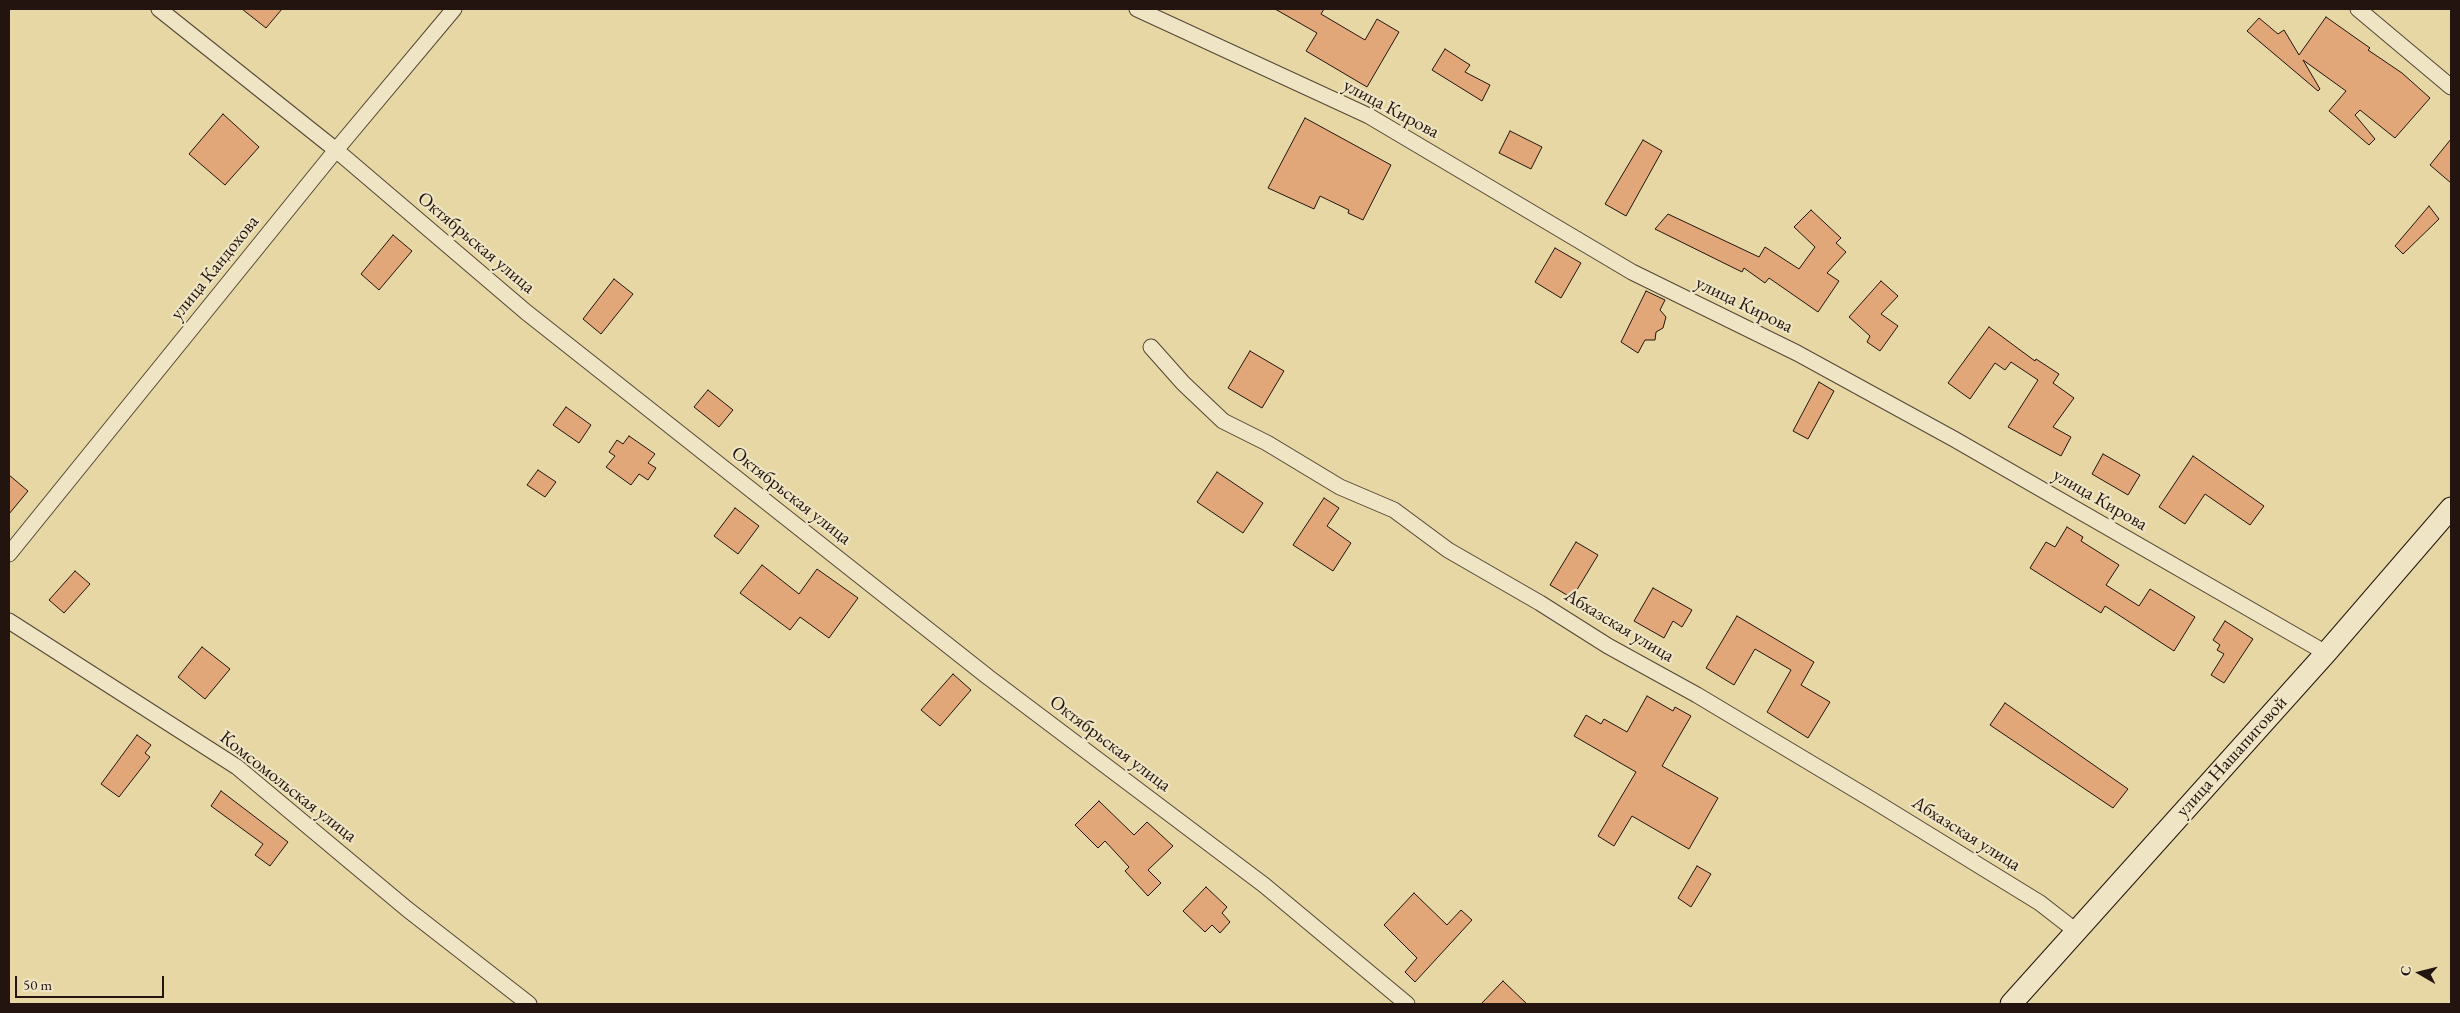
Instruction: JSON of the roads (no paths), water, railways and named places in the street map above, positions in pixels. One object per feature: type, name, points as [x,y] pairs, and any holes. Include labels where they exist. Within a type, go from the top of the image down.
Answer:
[{"type":"street","name":"Октябрьская улица","points":[[159,9],[336,150],[526,312],[988,677],[1264,885],[1407,1004]]},
{"type":"street","name":"улица Кандохова","points":[[9,554],[336,150],[454,9]]},
{"type":"street","name":"улица Кирова","points":[[1137,9],[1369,116],[1632,272],[1806,358],[1954,439],[2326,652]]},
{"type":"street","points":[[2358,9],[2451,86]]},
{"type":"street","name":"Абхазская улица","points":[[1151,347],[1183,383],[1224,421],[1267,443],[1340,487],[1394,510],[1448,550],[1540,602],[1608,646],[1697,695],[1879,804],[2040,903],[2076,931]]},
{"type":"street","name":"улица Нашапиговой","points":[[2011,1004],[2326,652],[2451,508]]},
{"type":"street","name":"Комсомольская улица","points":[[9,622],[237,767],[407,909],[529,1004]]}]
